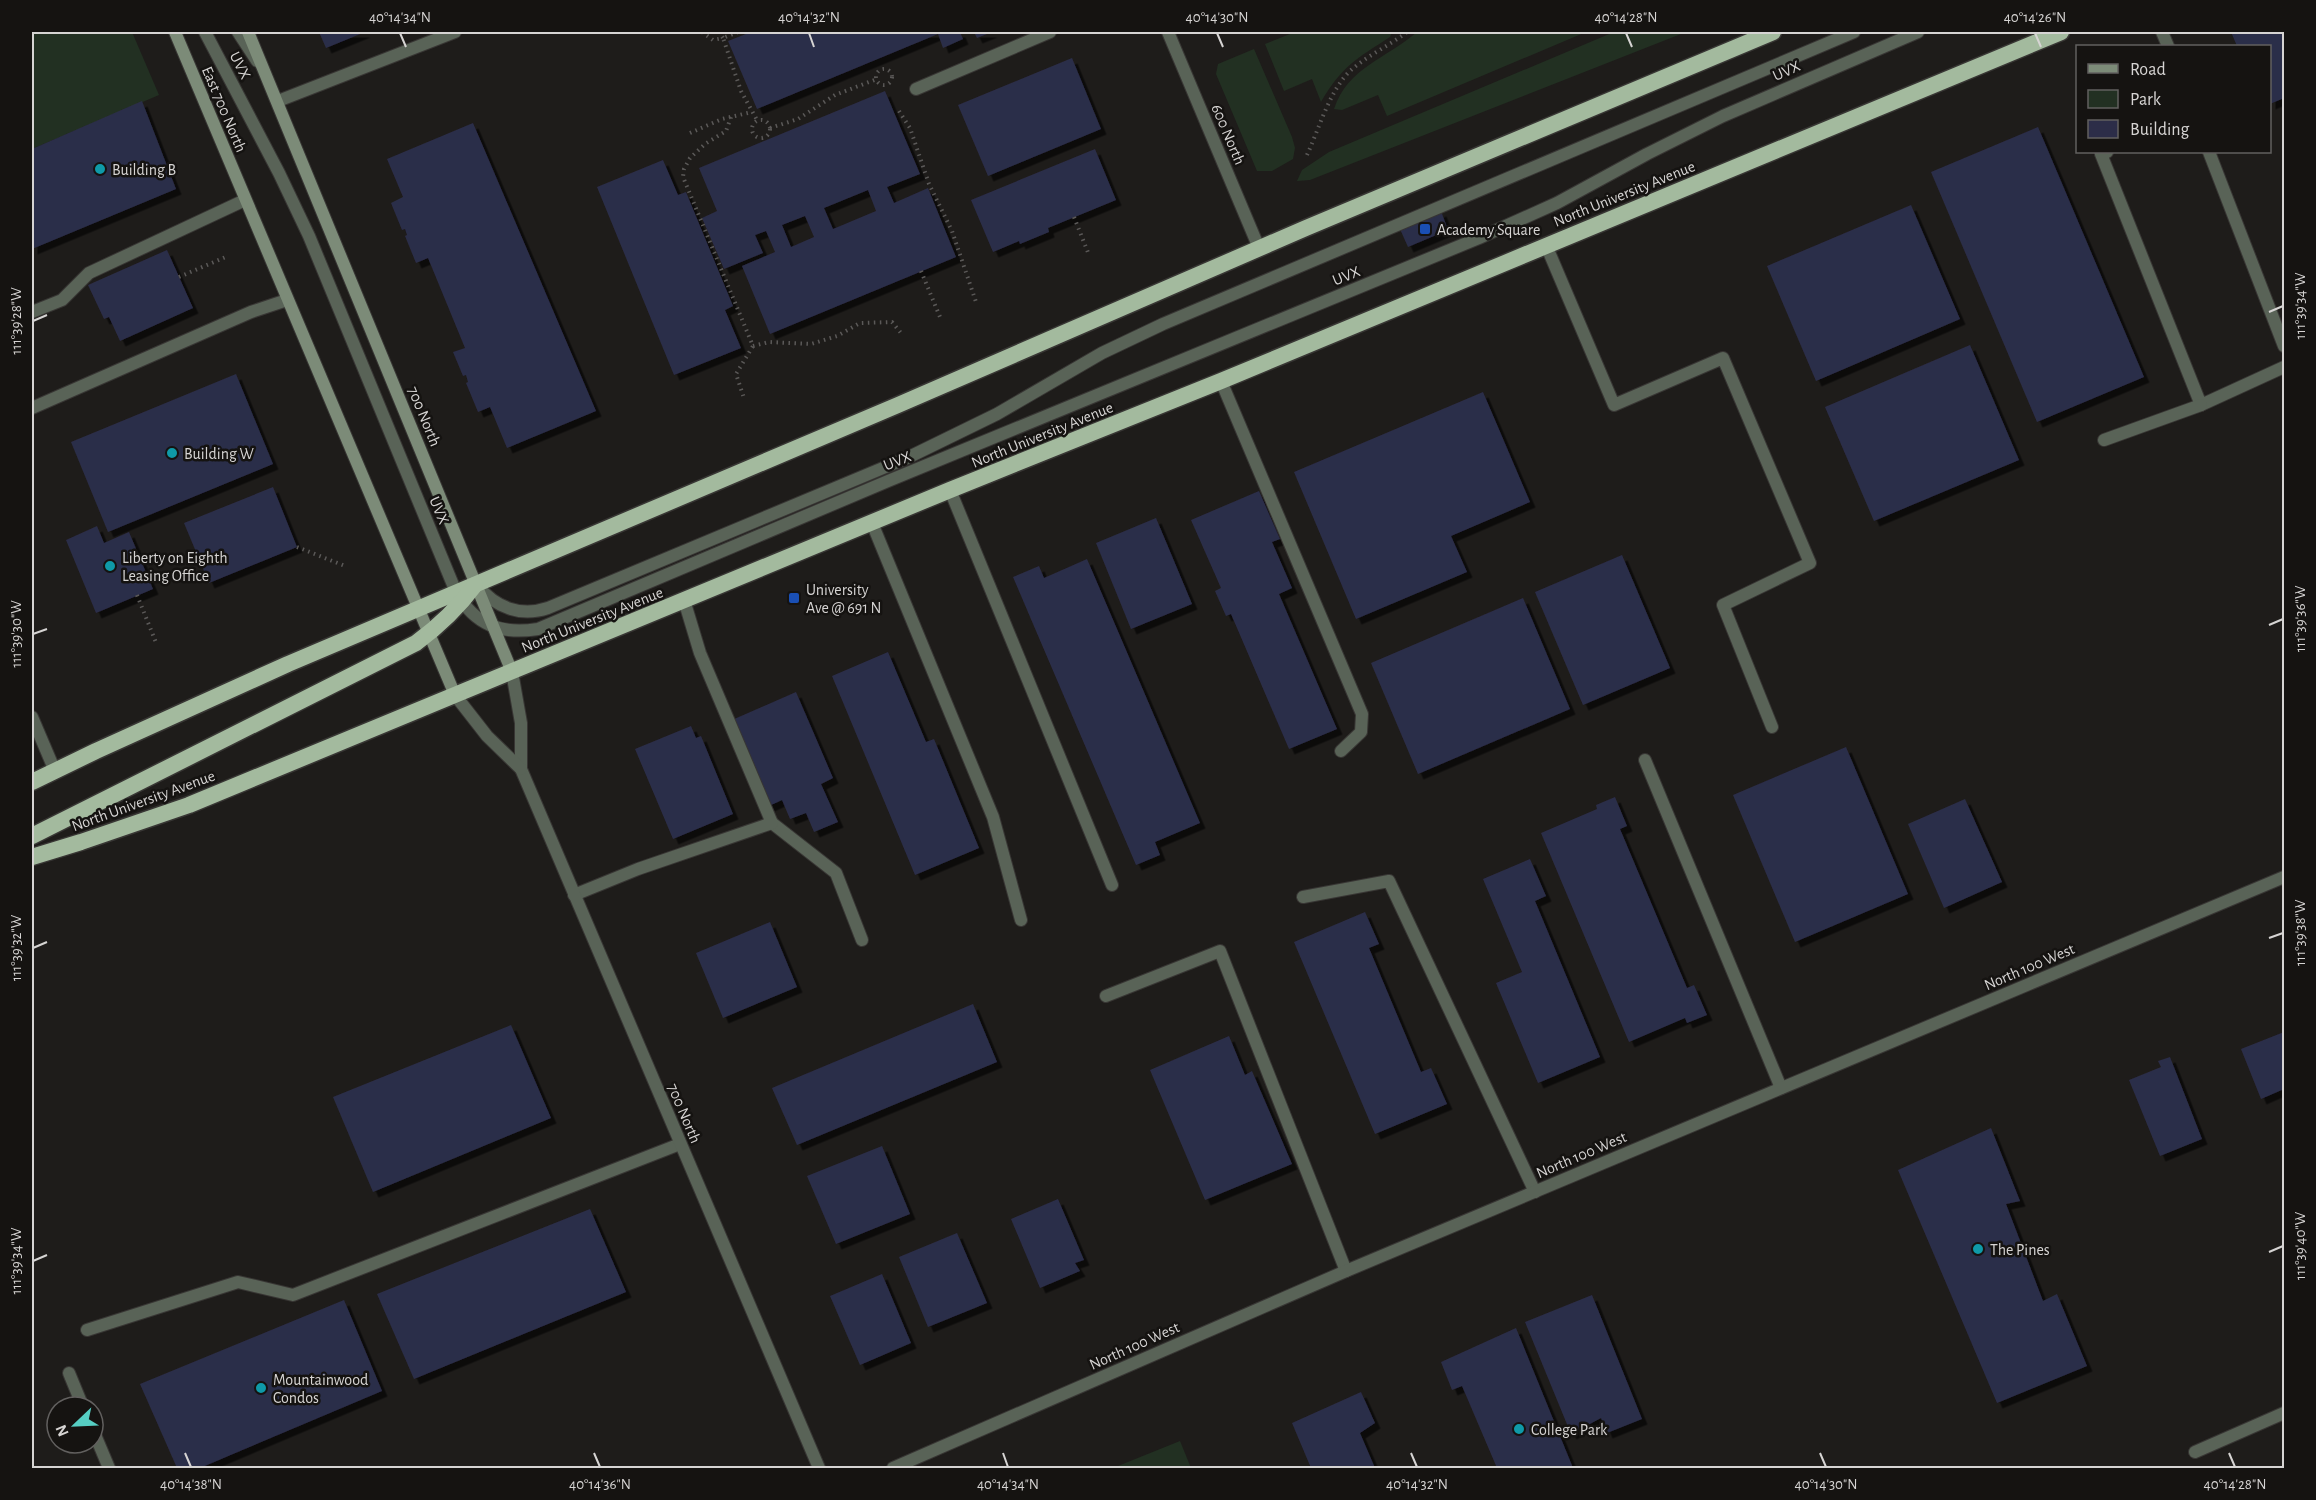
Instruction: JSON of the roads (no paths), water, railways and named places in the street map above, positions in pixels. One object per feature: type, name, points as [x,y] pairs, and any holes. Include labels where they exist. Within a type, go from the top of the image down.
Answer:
[{"type":"highway","points":[[32,836],[416,643],[429,633],[459,597],[476,584],[1773,32]]},
{"type":"highway","name":"North University Avenue","points":[[32,857],[189,805],[950,490],[1221,381],[2061,32]]},
{"type":"highway","points":[[32,783],[189,708],[419,609],[459,597]]},
{"type":"main road","name":"East 700 North","points":[[175,32],[245,200]]},
{"type":"main road","points":[[248,32],[270,82]]},
{"type":"main road","name":"700 North","points":[[270,82],[512,672]]},
{"type":"main road","name":"700 North","points":[[245,200],[455,695]]},
{"type":"street","name":"UVX","points":[[205,32],[279,173],[309,236],[459,597],[475,616],[493,627],[519,632],[538,629],[899,477],[1479,238],[1557,203],[1723,116],[1918,32]]},
{"type":"street","name":"UVX","points":[[238,32],[270,82]]},
{"type":"street","points":[[278,101],[455,32]]},
{"type":"street","points":[[916,89],[1050,32]]},
{"type":"street","name":"600 North","points":[[1168,32],[1259,249]]},
{"type":"street","name":"UVX","points":[[476,584],[496,603],[509,609],[538,612],[548,608],[907,458],[997,414],[1077,367],[1153,329],[1854,32]]},
{"type":"street","points":[[2104,153],[2101,154],[2201,405]]},
{"type":"street","points":[[2210,153],[2284,346]]},
{"type":"street","points":[[32,312],[62,300],[89,273],[245,200]]},
{"type":"street","points":[[1546,245],[1614,405],[1723,358],[1810,563],[1723,606],[1772,727]]},
{"type":"street","points":[[32,408],[240,317],[287,300]]},
{"type":"street","points":[[2104,440],[2201,405],[2284,367]]},
{"type":"street","points":[[1221,381],[1362,714],[1361,732],[1341,751]]},
{"type":"street","points":[[950,490],[1112,885]]},
{"type":"street","points":[[872,523],[993,817],[1021,920]]},
{"type":"street","points":[[684,600],[700,654],[772,823],[837,873],[862,940]]},
{"type":"street","name":"700 North","points":[[512,672],[521,723],[521,770]]},
{"type":"street","name":"700 North","points":[[455,695],[487,736],[521,770],[819,1468]]},
{"type":"street","points":[[32,717],[55,771]]},
{"type":"street","points":[[1646,760],[1781,1088]]},
{"type":"street","points":[[574,895],[638,869],[772,823]]},
{"type":"street","name":"North 100 West","points":[[893,1468],[1347,1270],[2284,877]]},
{"type":"street","points":[[1303,897],[1389,881],[1534,1192]]},
{"type":"street","points":[[1106,996],[1220,951],[1347,1270]]},
{"type":"street","points":[[87,1330],[238,1282],[293,1295],[680,1144]]},
{"type":"street","points":[[69,1373],[78,1395]]},
{"type":"street","points":[[2195,1452],[2284,1413]]},
{"type":"place","name":"Building B","points":[[100,169]]},
{"type":"place","name":"Academy Square","points":[[1425,229]]},
{"type":"place","name":"Building W","points":[[172,453]]},
{"type":"place","name":"Liberty on Eighth Leasing Office","points":[[110,566]]},
{"type":"place","name":"University Ave @ 691 N","points":[[794,598]]},
{"type":"place","name":"The Pines","points":[[1978,1249]]},
{"type":"place","name":"Mountainwood Condos","points":[[261,1388]]},
{"type":"place","name":"College Park","points":[[1519,1429]]}]
